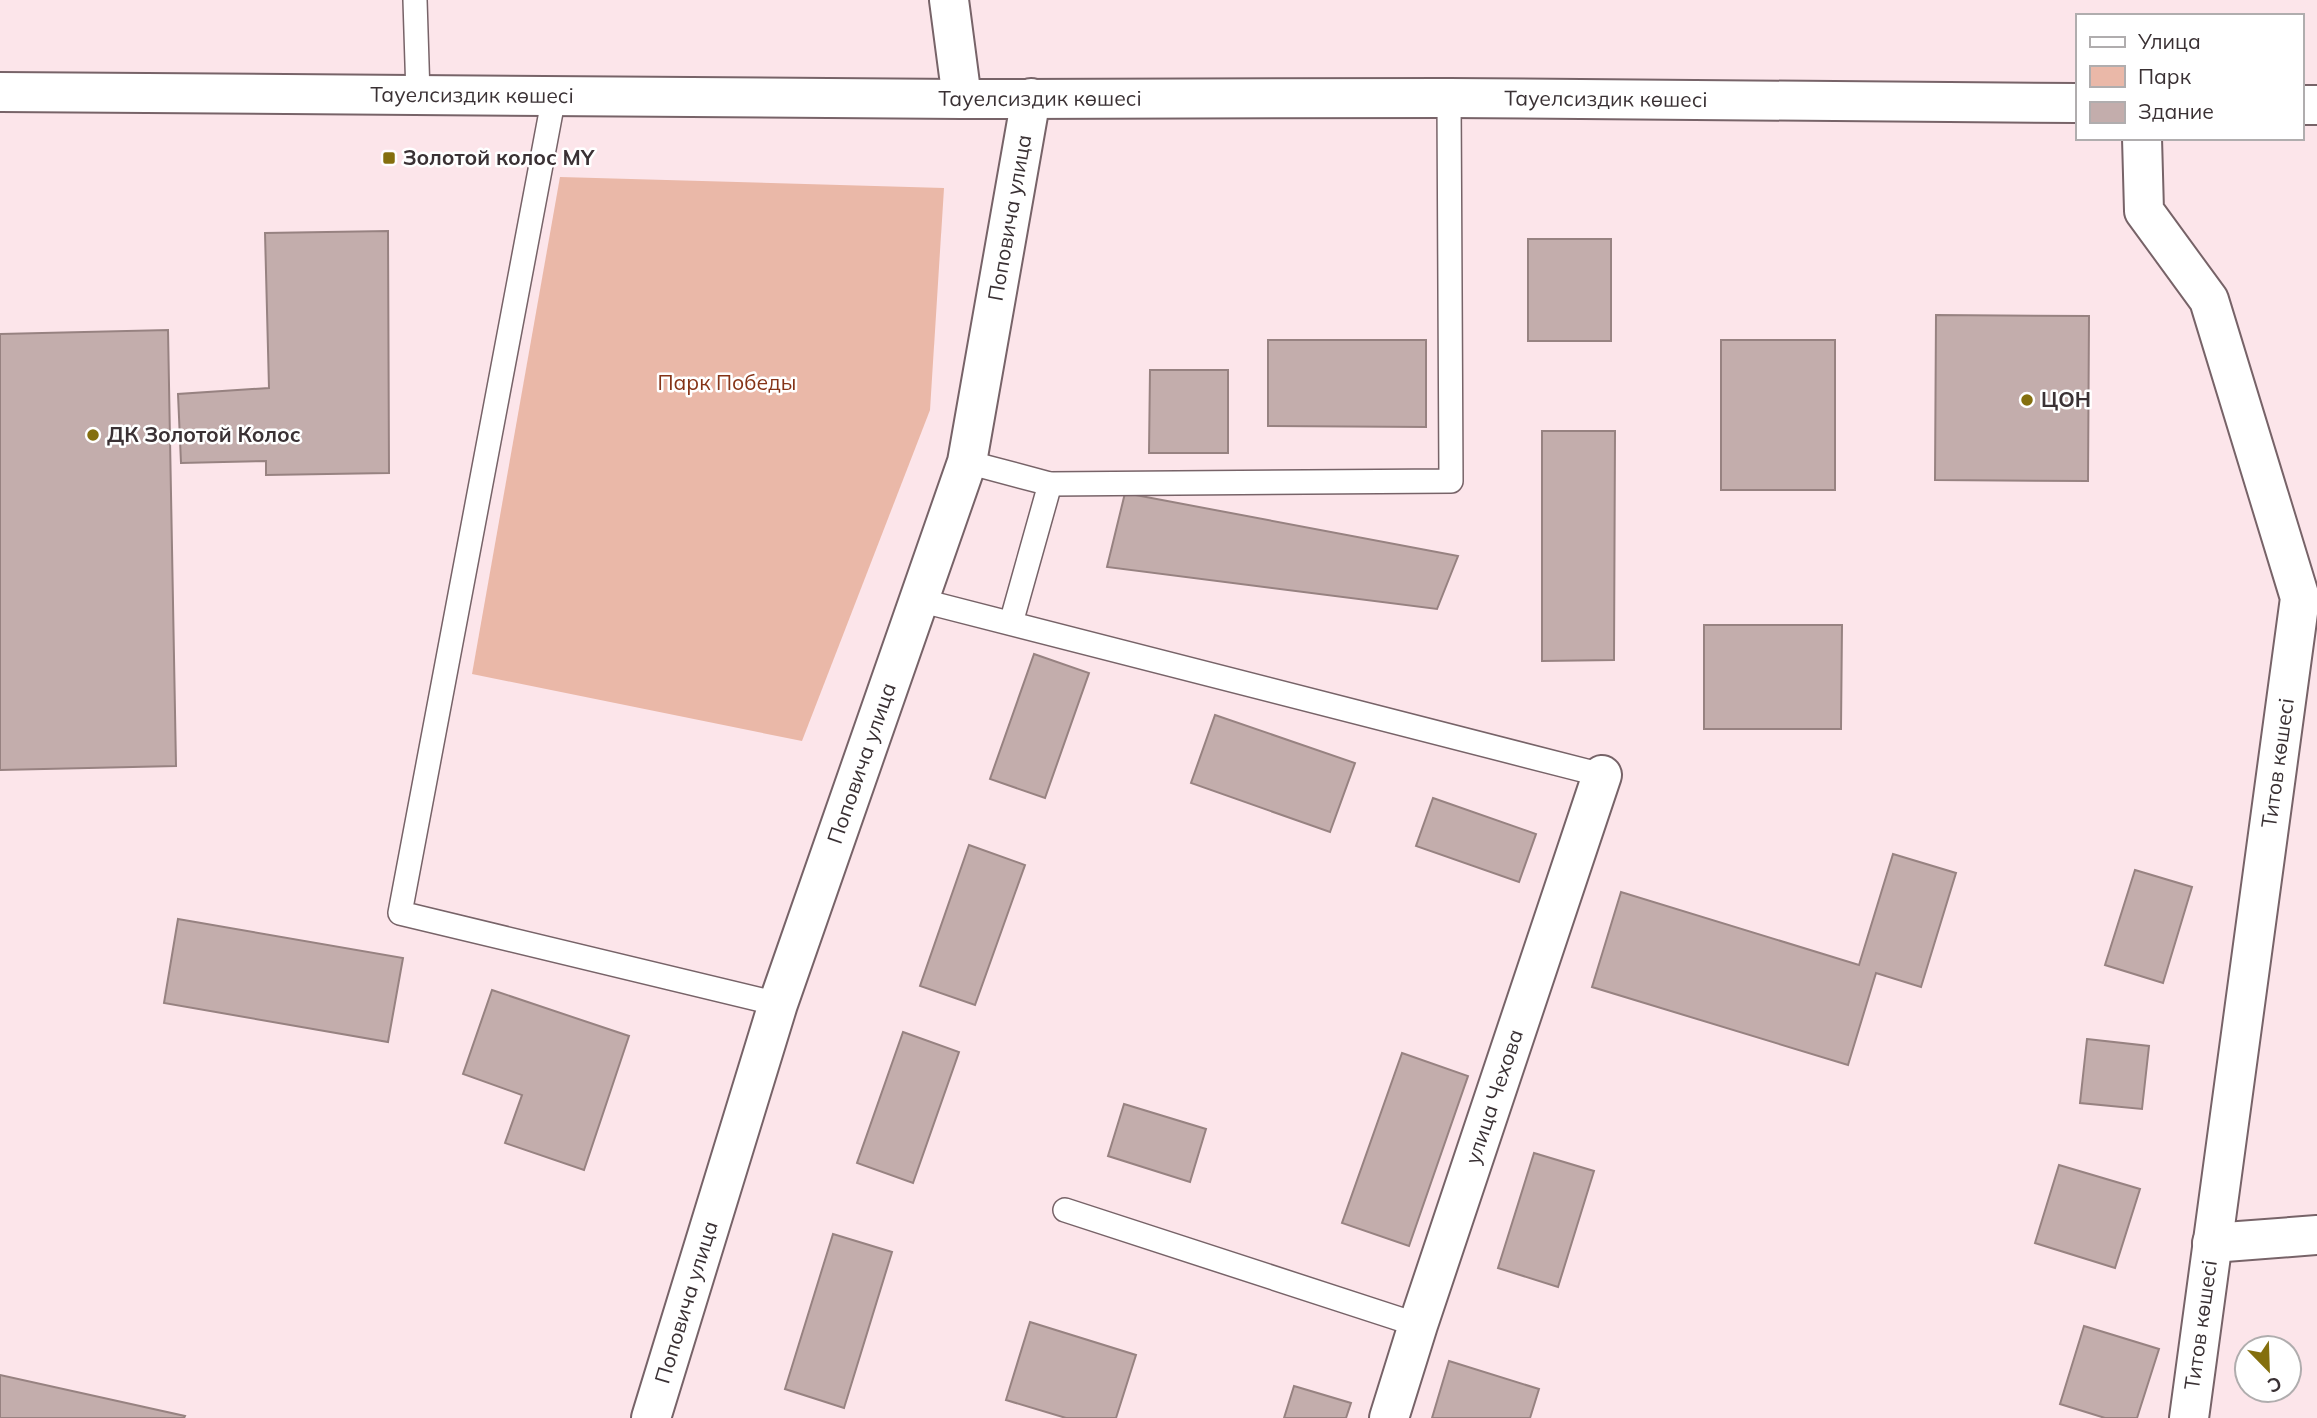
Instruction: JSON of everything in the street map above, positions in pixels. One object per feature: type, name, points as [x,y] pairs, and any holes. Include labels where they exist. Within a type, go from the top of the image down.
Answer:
[{"type":"street","points":[[949,0],[962,99]]},
{"type":"street","name":"Тауелсиздик көшесі","points":[[0,92],[2076,103]]},
{"type":"street","name":"Поповича улица","points":[[651,1418],[778,1004],[967,462],[1031,98]]},
{"type":"street","name":"Титов көшесі","points":[[2142,140],[2144,211],[2209,300],[2300,598],[2189,1418]]},
{"type":"street","name":"улица Чехова","points":[[1389,1418],[1602,775]]},
{"type":"street","points":[[2213,1243],[2317,1235]]},
{"type":"lane","points":[[415,0],[418,95]]},
{"type":"lane","points":[[554,96],[400,913],[778,1004]]},
{"type":"lane","points":[[967,462],[1050,485],[1451,481],[1449,98]]},
{"type":"lane","points":[[1011,623],[1050,485]]},
{"type":"lane","points":[[919,600],[1602,775]]},
{"type":"lane","points":[[1065,1210],[1418,1325]]},
{"type":"green space","name":"Парк Победы","points":[[560,177],[944,188],[930,410],[802,741],[472,674]]},
{"type":"building","points":[[388,231],[389,473],[266,475],[266,461],[181,463],[178,394],[269,388],[265,233]]},
{"type":"building","points":[[1528,239],[1611,239],[1611,341],[1528,341]]},
{"type":"building","points":[[1936,315],[2089,316],[2088,481],[1935,480]]},
{"type":"building","points":[[168,330],[176,766],[0,770],[0,334]]},
{"type":"building","points":[[1268,340],[1426,340],[1426,427],[1268,426]]},
{"type":"building","points":[[1721,340],[1835,340],[1835,490],[1721,490]]},
{"type":"building","points":[[1150,370],[1228,370],[1228,453],[1149,453]]},
{"type":"building","points":[[1542,431],[1615,431],[1614,660],[1542,661]]},
{"type":"building","points":[[1125,493],[1458,556],[1437,609],[1107,567]]},
{"type":"building","points":[[1704,625],[1842,625],[1841,729],[1704,729]]},
{"type":"building","points":[[1034,654],[1089,673],[1045,798],[990,779]]},
{"type":"building","points":[[1215,715],[1355,763],[1330,832],[1191,783]]},
{"type":"building","points":[[1433,798],[1536,834],[1519,882],[1416,846]]},
{"type":"building","points":[[969,845],[1025,865],[975,1005],[920,986]]},
{"type":"building","points":[[1893,854],[1956,873],[1921,987],[1876,973],[1848,1065],[1592,987],[1621,892],[1859,965]]},
{"type":"building","points":[[2135,870],[2192,887],[2163,983],[2105,965]]},
{"type":"building","points":[[178,919],[403,958],[388,1042],[164,1003]]},
{"type":"building","points":[[492,990],[629,1036],[584,1170],[505,1143],[522,1095],[463,1074]]},
{"type":"building","points":[[903,1032],[959,1052],[913,1183],[857,1163]]},
{"type":"building","points":[[2087,1039],[2149,1046],[2142,1109],[2080,1103]]},
{"type":"building","points":[[1402,1053],[1468,1076],[1409,1246],[1342,1223]]},
{"type":"building","points":[[1124,1104],[1206,1129],[1190,1182],[1108,1156]]},
{"type":"building","points":[[1534,1153],[1594,1171],[1558,1287],[1498,1268]]},
{"type":"building","points":[[2059,1165],[2140,1189],[2115,1268],[2035,1243]]},
{"type":"building","points":[[833,1234],[892,1252],[844,1408],[785,1389]]},
{"type":"building","points":[[1030,1322],[1136,1355],[1116,1418],[1066,1418],[1006,1400]]},
{"type":"building","points":[[2084,1326],[2159,1349],[2137,1418],[2105,1418],[2060,1404]]},
{"type":"building","points":[[1449,1361],[1539,1389],[1530,1418],[1432,1418]]},
{"type":"building","points":[[0,1375],[185,1416],[0,1418]]},
{"type":"building","points":[[1294,1386],[1351,1403],[1346,1418],[1284,1418]]},
{"type":"place","name":"Золотой колос МҮ","points":[[389,158]]},
{"type":"place","name":"ЦОН","points":[[2027,400]]},
{"type":"place","name":"ДК Золотой Колос","points":[[93,435]]}]
